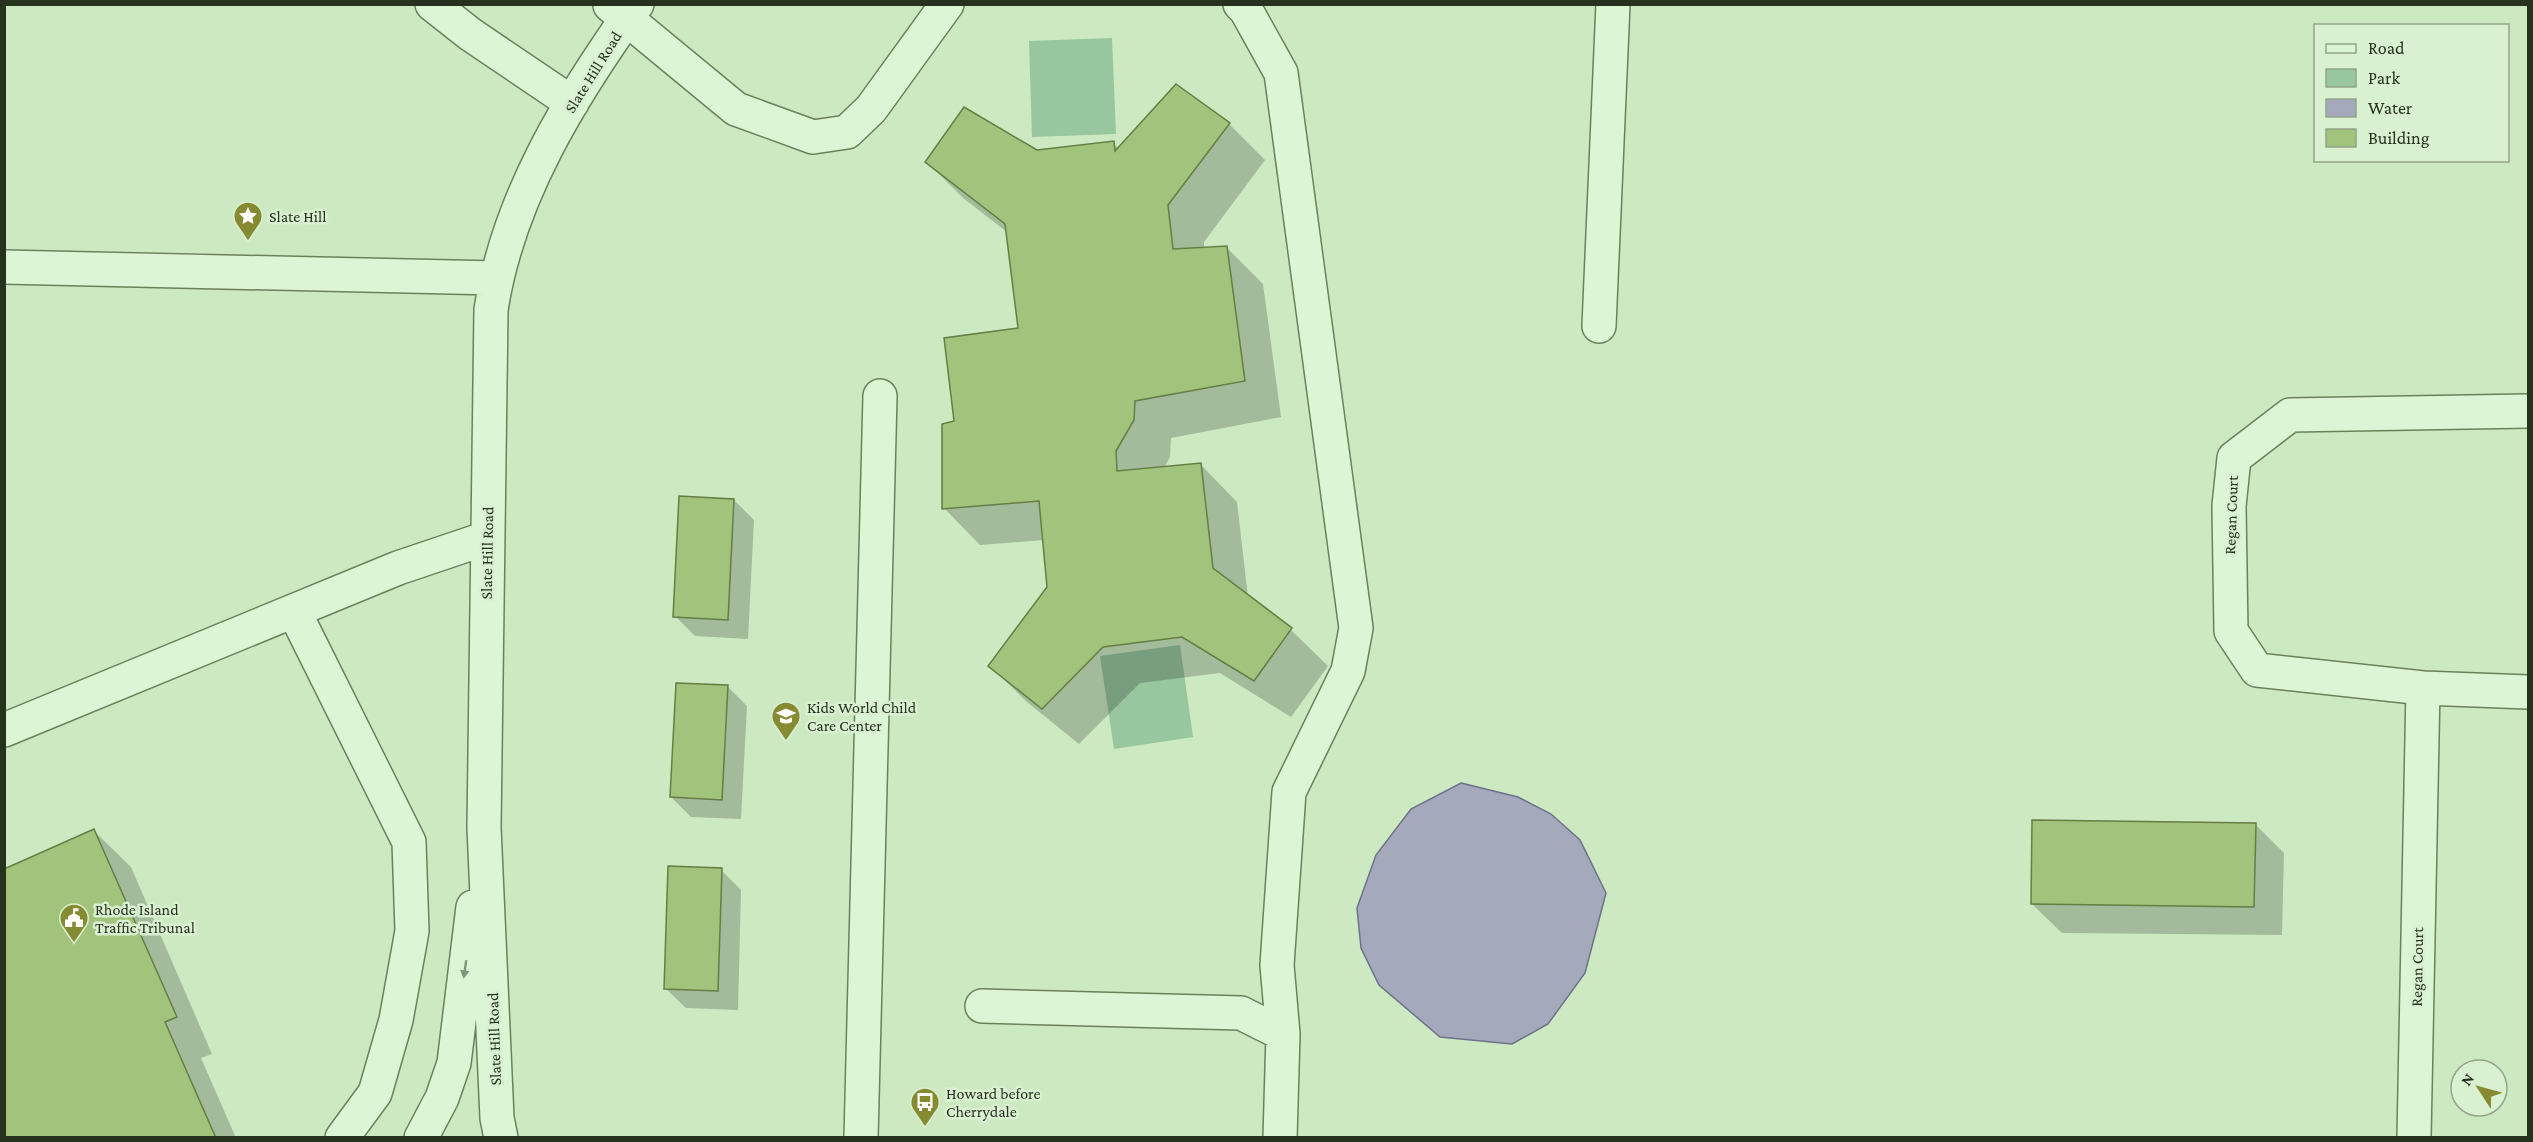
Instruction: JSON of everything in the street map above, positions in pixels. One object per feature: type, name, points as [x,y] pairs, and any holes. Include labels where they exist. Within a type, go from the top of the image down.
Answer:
[{"type":"street","points":[[432,4],[470,34],[572,102]]},
{"type":"street","points":[[624,10],[736,109],[813,137],[847,132],[871,109],[947,4]]},
{"type":"street","points":[[1240,4],[1246,10],[1281,73],[1356,628],[1348,671],[1312,741],[1290,792],[1277,965],[1282,1034],[1280,1137]]},
{"type":"street","points":[[1599,326],[1613,4]]},
{"type":"street","name":"Slate Hill Road","points":[[501,1137],[497,1118],[484,828],[490,347],[496,278],[507,238],[524,196],[572,102],[624,10]]},
{"type":"street","points":[[4,267],[496,278]]},
{"type":"street","points":[[861,1137],[880,396]]},
{"type":"street","name":"Regan Court","points":[[2529,411],[2290,415],[2234,458],[2229,506],[2231,631],[2257,670],[2423,688],[2529,692]]},
{"type":"street","points":[[4,729],[398,568],[487,538]]},
{"type":"street","points":[[294,611],[409,843],[412,931],[396,1020],[375,1093],[342,1137]]},
{"type":"street","name":"Regan Court","points":[[2414,1137],[2423,688]]},
{"type":"street","points":[[421,1137],[441,1098],[454,1063],[484,828]]},
{"type":"street","points":[[982,1006],[1241,1012],[1282,1034]]},
{"type":"green space","points":[[1112,38],[1116,134],[1032,137],[1029,41]]},
{"type":"green space","points":[[1180,645],[1193,737],[1114,749],[1100,656]]},
{"type":"water","points":[[1461,783],[1518,797],[1551,814],[1580,840],[1606,893],[1585,973],[1548,1024],[1512,1044],[1440,1037],[1379,985],[1361,948],[1357,908],[1376,855],[1411,809]]},
{"type":"building","points":[[1176,84],[1230,123],[1168,205],[1173,249],[1227,246],[1245,381],[1135,401],[1134,420],[1116,451],[1117,471],[1201,463],[1213,568],[1292,628],[1254,681],[1182,637],[1103,647],[1042,709],[988,666],[1047,587],[1039,501],[942,509],[942,424],[954,421],[944,338],[1018,328],[1005,224],[925,162],[964,107],[1037,150],[1114,141],[1115,151]]},
{"type":"building","points":[[679,496],[734,499],[728,620],[673,617]]},
{"type":"building","points":[[676,683],[728,685],[722,800],[670,797]]},
{"type":"building","points":[[2032,820],[2256,823],[2254,907],[2031,904]]},
{"type":"building","name":"Rhode Island Traffic Tribunal","points":[[94,829],[177,1017],[165,1022],[216,1138],[4,1138],[4,869]]},
{"type":"building","points":[[668,866],[722,868],[718,991],[664,989]]},
{"type":"place","name":"Slate Hill","points":[[248,242]]},
{"type":"place","name":"Kids World Child Care Center","points":[[786,742]]},
{"type":"place","name":"Rhode Island Traffic Tribunal","points":[[74,944]]},
{"type":"place","name":"Howard before Cherrydale","points":[[925,1128]]}]
